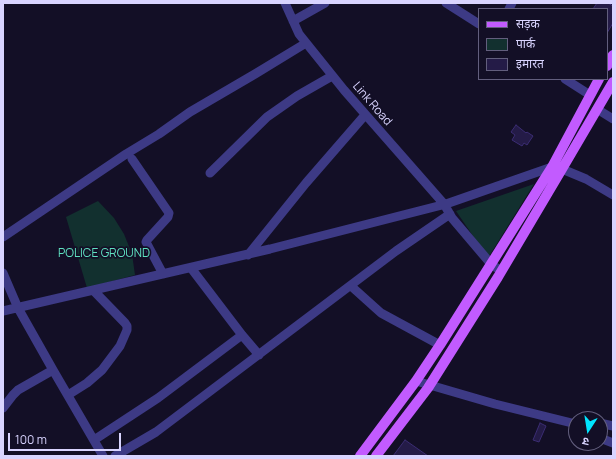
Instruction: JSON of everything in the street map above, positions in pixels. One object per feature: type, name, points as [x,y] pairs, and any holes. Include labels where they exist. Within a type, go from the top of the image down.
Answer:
[{"type":"main road","points":[[360,456],[416,381],[440,345],[552,167],[598,80]]},
{"type":"main road","points":[[376,456],[430,386],[502,269],[613,82]]},
{"type":"street","name":"Link Road","points":[[285,3],[299,34],[332,76],[444,204],[452,218],[502,269]]},
{"type":"street","points":[[293,21],[325,3]]},
{"type":"street","points":[[446,3],[478,23]]},
{"type":"street","points":[[3,237],[190,112],[306,43]]},
{"type":"street","points":[[210,173],[272,114],[297,96],[332,76]]},
{"type":"street","points":[[567,80],[590,95]]},
{"type":"street","points":[[597,109],[613,119]]},
{"type":"street","points":[[248,255],[306,183],[365,115]]},
{"type":"street","points":[[132,159],[169,213],[168,217],[146,242],[162,274]]},
{"type":"street","points":[[3,311],[248,255],[444,204],[552,167],[562,168],[586,179],[613,195]]},
{"type":"street","points":[[115,456],[156,432],[396,251],[450,214]]},
{"type":"street","points":[[191,268],[259,355]]},
{"type":"street","points":[[3,273],[18,308],[104,456]]},
{"type":"street","points":[[350,286],[381,313],[440,345]]},
{"type":"street","points":[[68,395],[87,383],[102,370],[120,346],[127,330],[125,323],[93,290]]},
{"type":"street","points":[[94,440],[158,398],[242,335]]},
{"type":"street","points":[[3,408],[18,390],[53,370]]},
{"type":"street","points":[[416,381],[495,404],[568,422]]},
{"type":"green space","points":[[534,184],[488,258],[456,211]]},
{"type":"green space","name":"POLICE GROUND","points":[[98,201],[114,218],[124,234],[132,254],[135,275],[87,288],[66,217]]},
{"type":"building","points":[[597,3],[608,3],[613,6],[613,23],[608,31],[608,8],[594,8]]},
{"type":"building","points":[[516,125],[526,133],[527,132],[533,136],[527,145],[524,143],[522,146],[512,140],[515,135],[511,132]]},
{"type":"building","points":[[540,423],[546,426],[539,442],[533,440]]},
{"type":"building","points":[[405,440],[428,456],[393,456]]}]
